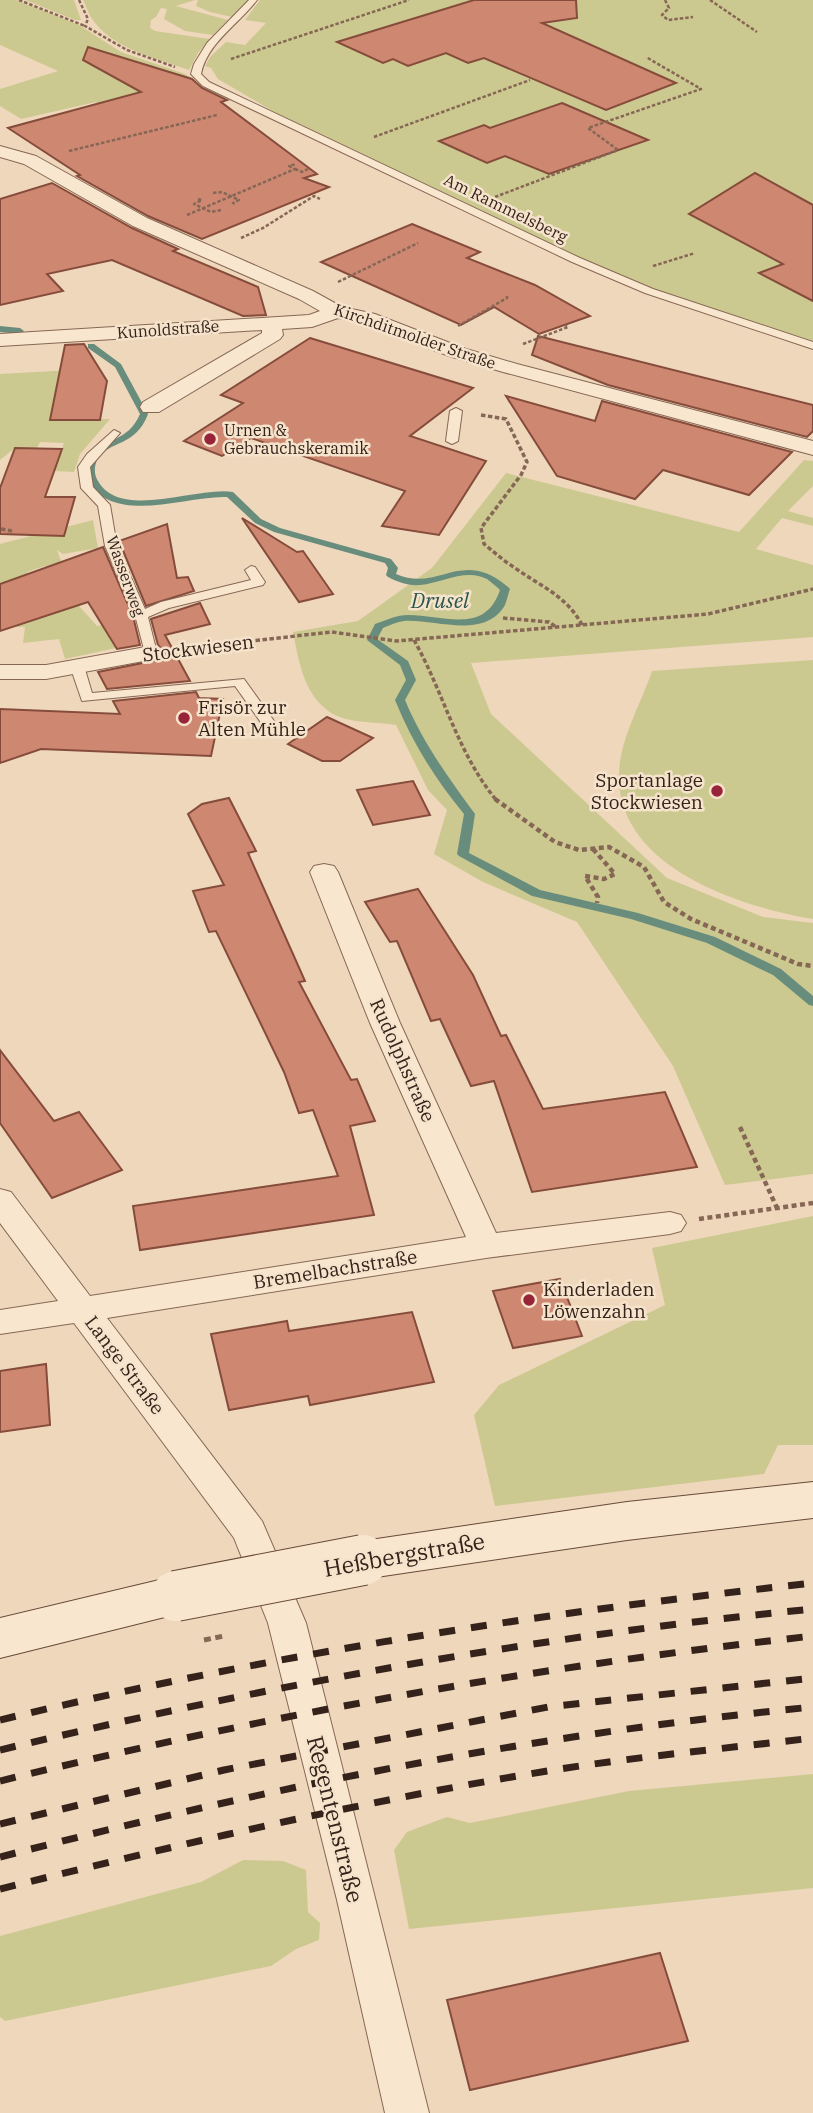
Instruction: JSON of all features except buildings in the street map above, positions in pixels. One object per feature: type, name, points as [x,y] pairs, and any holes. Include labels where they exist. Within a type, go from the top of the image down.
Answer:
[{"type":"main road","name":"Heßbergstraße","points":[[0,1637],[176,1596],[363,1560],[627,1521],[813,1500]]},
{"type":"street","name":"Kirchditmolder Straße","points":[[0,151],[30,160],[154,229],[309,297],[335,312],[368,318],[483,360],[813,448]]},
{"type":"street","name":"Kunoldstraße","points":[[0,340],[312,321],[335,312]]},
{"type":"street","points":[[150,407],[273,335],[270,323]]},
{"type":"street","name":"Stockwiesen","points":[[0,672],[46,672],[151,653]]},
{"type":"street","name":"Rudolphstraße","points":[[324,872],[385,1023],[486,1246]]},
{"type":"street","name":"Lange Straße","points":[[0,1200],[249,1531]]},
{"type":"street","name":"Bremelbachstraße","points":[[0,1322],[486,1246],[670,1223]]},
{"type":"street","name":"Regentenstraße","points":[[249,1531],[287,1623],[357,1900],[407,2113]]},
{"type":"lane","points":[[196,72],[203,54],[246,12],[253,0]]},
{"type":"lane","name":"Am Rammelsberg","points":[[196,72],[206,84],[248,106],[620,278],[710,313],[813,346]]},
{"type":"lane","points":[[452,441],[456,411]]},
{"type":"lane","name":"Wasserweg","points":[[114,433],[90,456],[84,467],[87,488],[104,505],[111,546],[141,615],[151,653]]},
{"type":"lane","points":[[141,615],[164,605],[259,582],[251,570]]},
{"type":"lane","points":[[77,666],[87,698],[239,682],[272,728]]},
{"type":"path","points":[[19,0],[85,26],[127,50],[196,72],[410,0]]},
{"type":"path","points":[[79,0],[88,19],[85,26]]},
{"type":"path","points":[[665,0],[669,8],[662,15],[667,20],[693,17]]},
{"type":"path","points":[[710,0],[757,32]]},
{"type":"path","points":[[468,207],[618,150],[588,128],[701,89],[646,57]]},
{"type":"path","points":[[344,149],[530,80]]},
{"type":"path","points":[[30,160],[248,106]]},
{"type":"path","points":[[296,164],[289,166],[302,172],[308,169]]},
{"type":"path","points":[[154,229],[295,169]]},
{"type":"path","points":[[213,193],[222,192],[231,196],[239,200],[233,203],[236,204]]},
{"type":"path","points":[[208,253],[263,228],[314,196],[320,199]]},
{"type":"path","points":[[198,199],[202,200],[194,204],[211,212],[220,210]]},
{"type":"path","points":[[309,297],[418,243]]},
{"type":"path","points":[[620,278],[695,253]]},
{"type":"path","points":[[430,342],[507,298],[507,294]]},
{"type":"path","points":[[483,360],[568,327],[565,325]]},
{"type":"path","points":[[456,411],[506,419],[527,462],[521,475],[481,528],[484,544],[514,568],[561,597],[575,611],[582,625]]},
{"type":"path","points":[[1,529],[12,531]]},
{"type":"path","name":"Stockwiesen","points":[[151,653],[332,632],[396,641],[708,614],[813,589]]},
{"type":"path","points":[[503,618],[549,622],[556,627]]},
{"type":"path","points":[[414,640],[428,664],[464,753],[482,783],[500,805],[555,842],[579,850],[609,847],[644,867],[664,902],[691,919],[799,964],[813,966]]},
{"type":"path","points":[[592,849],[615,874],[597,880],[585,876],[598,897],[597,903]]},
{"type":"path","points":[[740,1127],[777,1208]]},
{"type":"path","points":[[670,1223],[813,1203]]},
{"type":"shaded area","points":[[0,0],[16,0],[79,25],[121,52],[185,74],[199,84],[183,88],[122,119],[96,102],[21,119],[0,106],[0,89],[58,71],[0,45]]},
{"type":"shaded area","points":[[25,0],[74,0],[81,20],[75,20]]},
{"type":"shaded area","points":[[83,0],[195,0],[176,6],[228,20],[213,35],[185,31],[164,19],[167,9],[161,8],[151,20],[150,28],[155,31],[210,39],[189,70],[139,53],[115,41],[94,22]]},
{"type":"shaded area","points":[[198,0],[248,0],[240,12],[232,17],[196,6]]},
{"type":"shaded area","points":[[260,0],[813,0],[813,341],[661,292],[574,255],[283,117],[218,79],[211,68],[205,66],[210,57],[226,42],[245,45],[266,23],[245,20]]},
{"type":"shaded area","points":[[71,370],[58,378],[62,420],[110,419],[80,454],[74,472],[54,471],[64,443],[40,442],[37,448],[15,448],[0,460],[0,374]]},
{"type":"shaded area","points":[[804,460],[813,461],[813,486],[788,511],[813,518],[813,526],[782,518],[756,549],[813,565],[813,637],[471,663],[491,714],[667,878],[763,917],[813,923],[813,1174],[725,1185],[673,1066],[577,922],[483,882],[434,854],[447,810],[428,790],[396,725],[350,720],[337,716],[317,701],[305,680],[293,632],[358,621],[432,568],[506,473],[739,532]]},
{"type":"shaded area","points":[[93,520],[98,548],[63,554],[57,550],[64,569],[50,572],[45,566],[27,572],[42,588],[63,588],[97,626],[132,621],[130,645],[65,659],[59,639],[23,643],[25,627],[6,627],[0,610],[0,544]]},
{"type":"shaded area","name":"Sportanlage Stockwiesen","points":[[813,660],[813,919],[753,905],[721,893],[690,878],[662,859],[640,837],[625,810],[619,778],[626,737],[652,671]]},
{"type":"shaded area","points":[[813,1216],[813,1445],[778,1445],[764,1474],[495,1506],[474,1415],[499,1385],[665,1305],[652,1248]]},
{"type":"shaded area","points":[[813,1774],[813,1888],[409,1929],[394,1850],[407,1832],[447,1817],[470,1823],[629,1791]]},
{"type":"shaded area","points":[[243,1860],[283,1861],[306,1870],[308,1912],[320,1923],[319,1940],[296,1949],[271,1966],[5,2021],[0,2017],[0,1936],[201,1882]]},
{"type":"waterway","name":"Drusel","points":[[0,329],[20,331]]},
{"type":"waterway","name":"Drusel","points":[[91,346],[118,366],[144,414],[137,429],[102,450],[91,463],[93,482],[108,496],[123,502],[140,503],[214,493],[230,494],[258,521],[277,530],[388,561],[393,568],[391,575],[405,581],[419,582],[462,573],[477,573],[491,577],[505,589],[500,605],[479,620],[450,622],[399,619],[379,626],[372,640],[404,663],[411,680],[400,700],[406,716],[430,760],[470,814],[463,854],[536,893],[634,916],[711,940],[777,972],[813,1002]]},
{"type":"railway","points":[[0,1720],[202,1675],[404,1638],[608,1608],[813,1583]]},
{"type":"railway","points":[[0,1750],[202,1704],[404,1665],[608,1633],[813,1609]]},
{"type":"railway","points":[[0,1781],[201,1735],[404,1695],[608,1662],[813,1636]]},
{"type":"railway","points":[[0,1824],[224,1770],[548,1707],[813,1678]]},
{"type":"railway","points":[[0,1857],[202,1808],[404,1766],[607,1732],[813,1707]]},
{"type":"railway","points":[[0,1889],[209,1839],[419,1794],[592,1764],[813,1738]]},
{"type":"place","name":"Urnen & Gebrauchskeramik","points":[[210,439]]},
{"type":"place","name":"Frisör zur Alten Mühle","points":[[184,718]]},
{"type":"place","name":"Sportanlage Stockwiesen","points":[[717,791]]},
{"type":"place","name":"Kinderladen Löwenzahn","points":[[529,1300]]}]
